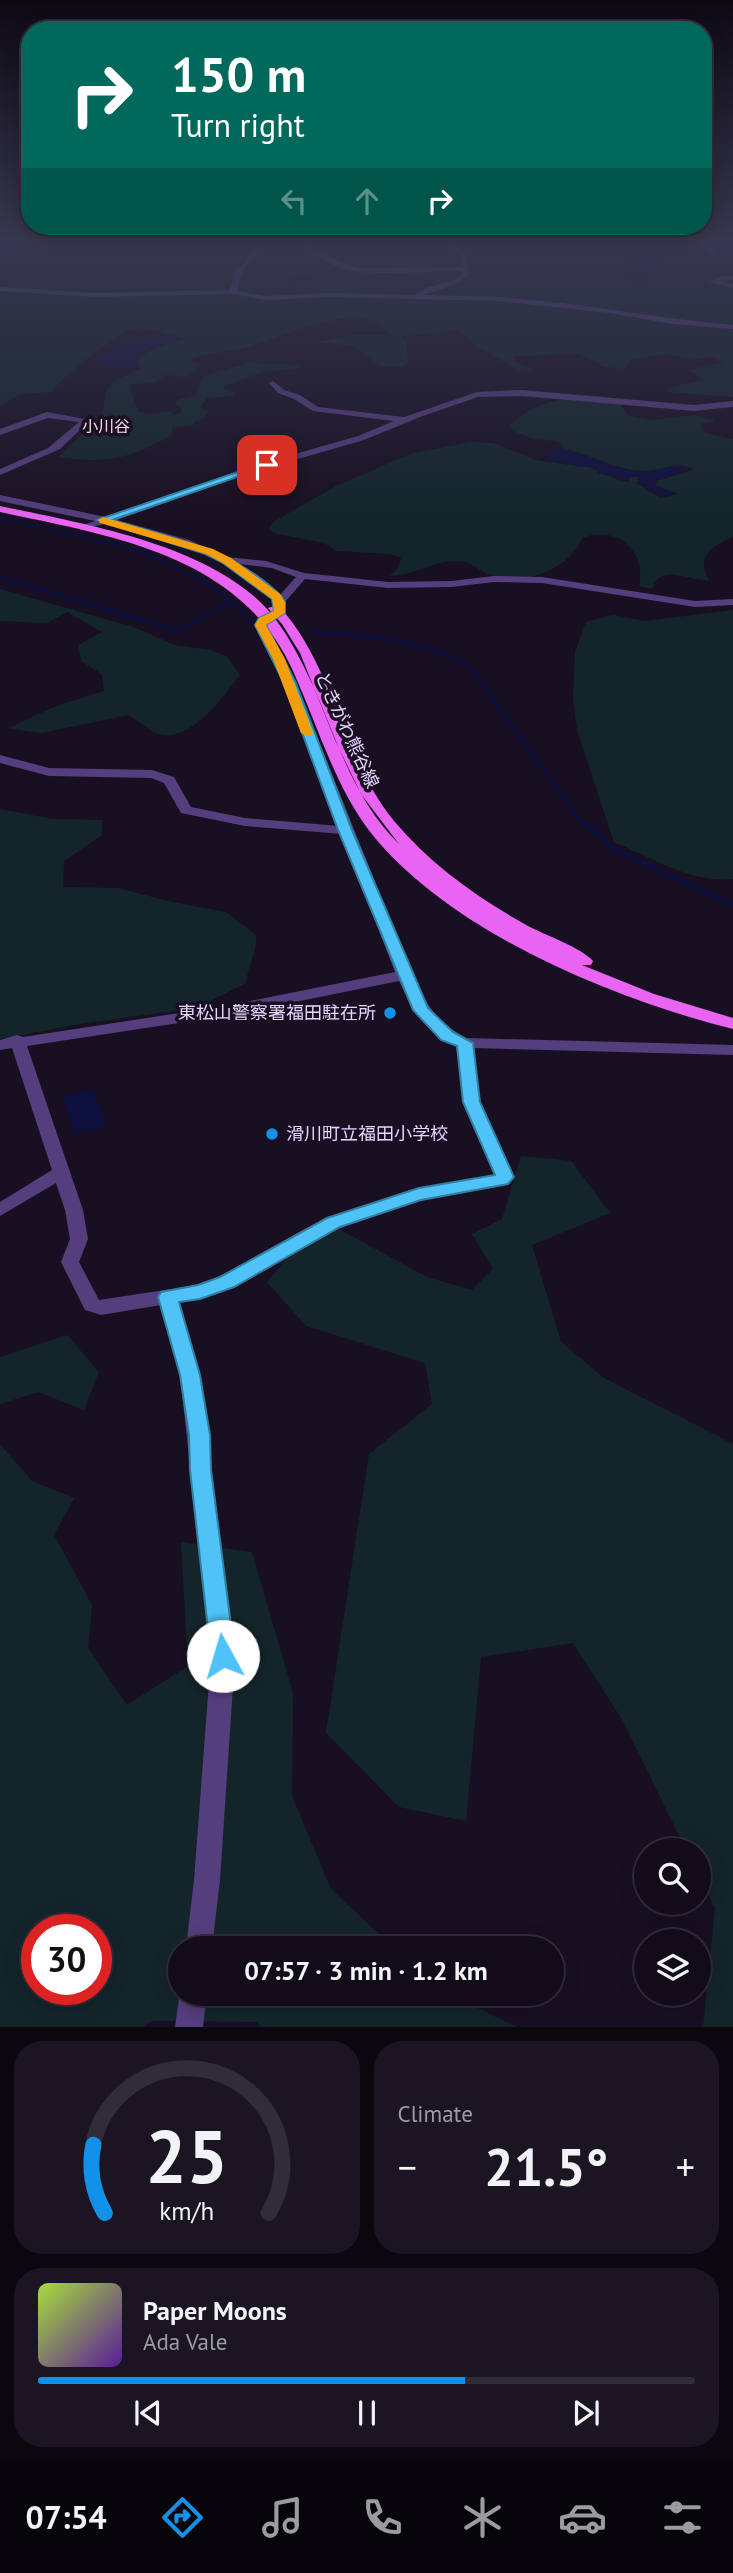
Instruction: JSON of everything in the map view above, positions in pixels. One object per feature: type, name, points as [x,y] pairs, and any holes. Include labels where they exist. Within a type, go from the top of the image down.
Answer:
[{"type":"main road","name":"ときがわ熊谷線","points":[[0,503],[93,524],[195,565],[234,587],[278,618],[312,665],[362,780],[388,823],[408,846],[440,874],[529,934],[647,986],[733,1013]]},
{"type":"main road","name":"ときがわ熊谷線","points":[[0,509],[93,524]]},
{"type":"main road","name":"ときがわ熊谷線","points":[[278,618],[327,742],[350,788],[373,824],[435,886],[490,925],[546,956],[614,985],[733,1024]]},
{"type":"street","points":[[273,383],[280,392],[297,397],[304,404],[316,409],[406,420]]},
{"type":"street","points":[[93,524],[253,469],[361,438],[465,398],[498,393],[686,408],[733,404]]},
{"type":"street","points":[[0,432],[47,415],[86,420],[77,426],[74,434],[51,450],[0,472]]},
{"type":"street","points":[[0,498],[93,524],[195,546],[227,560],[276,597],[278,618]]},
{"type":"street","points":[[227,560],[264,562],[281,566],[302,576],[388,584],[451,584],[494,579],[542,580],[695,604],[733,602]]},
{"type":"street","points":[[302,576],[278,618],[260,625],[289,681],[345,830],[404,975],[421,1010],[428,1018],[447,1036],[464,1043],[733,1050]]},
{"type":"street","points":[[0,759],[50,772],[152,774],[169,780],[186,810],[234,821],[345,830]]},
{"type":"street","points":[[404,975],[225,1011],[9,1043],[40,1102],[74,1210],[79,1239],[70,1262],[92,1305],[101,1308],[200,1292],[227,1282],[334,1223],[419,1194],[501,1180],[505,1177],[472,1102],[464,1043]]},
{"type":"street","points":[[0,1210],[61,1173]]},
{"type":"street","points":[[168,1297],[190,1375],[223,1656],[200,1936]]},
{"type":"street","points":[[189,2027],[191,2006]]},
{"type":"shaded area","points":[[0,334],[123,334],[90,356],[52,392],[20,394],[0,406]]},
{"type":"shaded area","points":[[167,334],[285,334],[248,347],[194,357],[190,362],[202,364],[186,377],[165,375],[154,383],[132,384],[130,386],[138,411],[150,414],[171,411],[172,415],[181,413],[181,408],[175,405],[177,400],[195,396],[203,376],[248,363],[301,365],[296,369],[263,372],[224,386],[223,389],[236,393],[232,396],[207,398],[200,407],[208,411],[204,419],[195,421],[193,425],[172,428],[172,435],[143,450],[117,458],[90,460],[58,457],[102,415],[106,392],[114,381],[140,369],[138,361],[149,352],[186,338]]},
{"type":"shaded area","points":[[428,334],[400,337],[406,341],[408,362],[403,367],[381,366],[352,346],[319,342],[351,335]]},
{"type":"shaded area","points":[[462,334],[733,334],[733,397],[668,392],[668,388],[703,380],[688,370],[723,362],[710,356],[694,360],[666,354],[630,360],[625,369],[604,367],[579,354],[512,356],[517,363],[532,368],[530,372],[515,368],[473,346],[473,342]]},
{"type":"shaded area","points":[[169,336],[186,338],[147,351],[136,361],[138,369],[93,361],[119,347]]},
{"type":"shaded area","points":[[563,399],[619,403],[629,416],[651,420],[696,415],[714,420],[701,424],[703,432],[733,439],[733,536],[712,548],[705,558],[705,571],[709,580],[669,575],[662,576],[652,589],[639,586],[640,573],[634,552],[618,538],[607,535],[582,538],[568,558],[546,572],[533,577],[506,579],[490,576],[468,563],[456,561],[390,576],[399,567],[401,558],[391,554],[337,551],[324,543],[274,533],[269,529],[273,522],[336,486],[410,454],[471,442],[493,443],[536,460],[569,465],[580,463],[618,480],[629,482],[629,477],[639,477],[636,483],[661,498],[679,494],[655,485],[660,480],[694,470],[688,467],[646,471],[626,469],[565,449],[558,441],[533,439],[513,431],[510,426],[534,408]]},
{"type":"shaded area","points":[[561,448],[636,471],[673,467],[688,470],[654,481],[655,488],[675,493],[667,497],[639,483],[640,477],[628,476],[627,480],[597,473],[599,469],[596,468],[543,459]]},
{"type":"shaded area","points":[[0,589],[133,627],[175,645],[210,650],[226,656],[240,675],[207,714],[186,730],[175,734],[159,734],[129,715],[41,733],[9,728],[56,706],[104,691],[102,674],[82,662],[78,645],[102,632],[67,612],[47,623],[0,621]]},
{"type":"shaded area","points":[[733,610],[733,879],[717,879],[672,868],[614,842],[577,730],[573,697],[575,652],[586,622],[613,615],[645,621]]},
{"type":"shaded area","points":[[0,809],[52,819],[102,820],[102,835],[64,861],[63,887],[118,888],[226,912],[256,935],[246,983],[196,1008],[80,1024],[0,1039]]},
{"type":"shaded area","points":[[93,1089],[107,1127],[75,1134],[62,1096]]},
{"type":"shaded area","points":[[521,1156],[571,1161],[610,1213],[532,1245],[561,1342],[604,1378],[733,1444],[733,2027],[703,2027],[705,2006],[711,2006],[711,1948],[715,1908],[711,1900],[711,1838],[680,1838],[623,1721],[573,1643],[481,1657],[466,1821],[399,1807],[326,1733],[369,1454],[432,1404],[425,1363],[306,1326],[267,1282],[293,1250],[339,1229],[427,1277],[472,1290],[493,1269],[472,1234],[502,1219]]},
{"type":"shaded area","points":[[67,1335],[99,1372],[84,1410],[38,1392],[0,1404],[0,1357]]},
{"type":"shaded area","points":[[0,1444],[32,1481],[74,1498],[54,1535],[92,1605],[88,1648],[127,1705],[188,1666],[181,1542],[252,1552],[293,1693],[292,1796],[331,1889],[381,1936],[168,1936],[168,2006],[473,2006],[517,2027],[261,2027],[257,2022],[152,2021],[142,2027],[0,2027]]},
{"type":"waterway","points":[[0,517],[139,551],[202,581]]},
{"type":"waterway","points":[[0,577],[13,581]]},
{"type":"waterway","points":[[7,579],[178,631],[230,602]]},
{"type":"waterway","points":[[202,581],[232,602],[257,627]]},
{"type":"waterway","points":[[314,632],[374,637],[413,644],[469,666],[585,824]]},
{"type":"waterway","points":[[583,822],[616,850],[733,905]]},
{"type":"slow traffic","points":[[103,520],[195,546],[227,560],[276,597],[280,602],[279,613],[263,620],[260,625],[289,681],[307,733]]},
{"type":"place","name":"東松山警察署福田駐在所","points":[[390,1013]]},
{"type":"place","name":"滑川町立福田小学校","points":[[272,1134]]},
{"type":"district","name":"小川谷","points":[[106,426]]},
{"type":"route","points":[[223,1656],[190,1375],[168,1297],[200,1292],[227,1282],[334,1223],[419,1194],[501,1180],[505,1177],[472,1102],[464,1043],[435,1027],[421,1010],[345,830],[289,681],[260,625],[263,620],[279,613],[280,602],[227,560],[195,546],[102,520],[267,465]]}]
